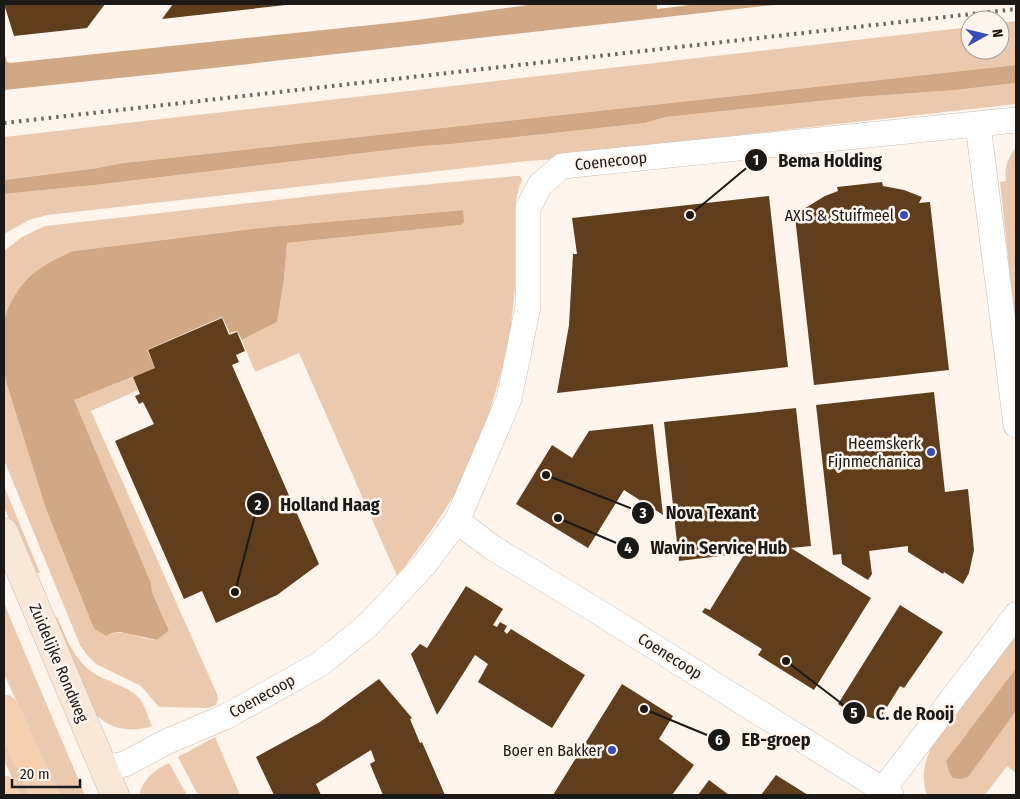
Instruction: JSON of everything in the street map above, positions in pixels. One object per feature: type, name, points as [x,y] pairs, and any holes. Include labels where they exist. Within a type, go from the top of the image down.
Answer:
[{"type":"main road","name":"Zuidelijke Rondweg","points":[[4,532],[114,795]]},
{"type":"main road","points":[[4,709],[44,795]]},
{"type":"main road","points":[[4,790],[6,795]]},
{"type":"street","name":"Coenecoop","points":[[103,768],[125,764],[166,742],[227,716],[320,664],[368,625],[424,565],[457,521],[509,399],[528,306],[528,208],[540,185],[562,166],[1016,120]]},
{"type":"street","points":[[978,125],[1016,425]]},
{"type":"street","name":"Coenecoop","points":[[457,521],[493,548],[604,615],[884,793],[1016,615]]},
{"type":"shaded area","points":[[536,4],[657,4],[657,9],[698,4],[782,4],[4,90],[4,52],[7,62],[10,63],[409,21]]},
{"type":"shaded area","points":[[1016,21],[1016,65],[123,163],[4,180],[4,137],[960,28],[960,60],[1010,60],[1010,22]]},
{"type":"shaded area","points":[[1016,65],[1016,83],[666,117],[645,123],[423,146],[4,194],[4,180],[123,163]]},
{"type":"shaded area","points":[[1016,83],[1016,104],[739,135],[576,158],[527,161],[47,215],[29,220],[4,234],[4,194],[423,146],[645,123],[666,117]]},
{"type":"shaded area","points":[[1016,147],[1016,331],[1000,182],[1006,181],[1007,163]]},
{"type":"shaded area","points":[[520,176],[522,180],[515,215],[517,251],[515,291],[508,344],[499,381],[472,462],[438,521],[397,576],[299,353],[255,372],[242,340],[277,322],[284,280],[287,243],[461,225],[463,210],[269,227],[73,251],[8,310],[4,324],[4,251],[22,237],[45,226],[339,193]]},
{"type":"shaded area","points":[[463,210],[464,222],[461,225],[287,243],[284,280],[277,322],[242,340],[237,331],[230,333],[222,317],[147,350],[155,368],[74,400],[169,630],[157,640],[120,632],[106,636],[94,629],[46,509],[6,382],[3,353],[5,317],[15,295],[25,282],[44,266],[73,251],[269,227]]},
{"type":"shaded area","points":[[4,370],[6,382],[46,509],[94,629],[106,636],[125,633],[157,640],[169,629],[73,400],[133,377],[138,390],[91,411],[217,694],[216,705],[208,708],[159,707],[141,686],[96,664],[80,645],[4,460]]},
{"type":"shaded area","points":[[4,486],[40,573],[33,573],[30,568],[4,507]]},
{"type":"shaded area","points":[[4,602],[85,795],[60,795],[4,674]]},
{"type":"shaded area","points":[[57,617],[71,647],[85,666],[92,672],[129,690],[139,698],[152,726],[134,729],[116,727],[108,724],[94,713],[83,693],[52,621]]},
{"type":"shaded area","points":[[1016,634],[1016,668],[946,761],[998,735],[1016,711],[1016,773],[1007,766],[985,795],[927,795],[924,771],[931,748]]},
{"type":"shaded area","points":[[1016,668],[1016,711],[968,777],[961,779],[953,778],[946,761]]},
{"type":"shaded area","points":[[215,737],[240,795],[198,795],[178,757]]},
{"type":"shaded area","points":[[4,738],[31,795],[20,795],[18,791],[4,760]]},
{"type":"shaded area","points":[[169,763],[187,795],[139,795],[150,775]]},
{"type":"building","points":[[4,4],[105,4],[87,28],[14,36]]},
{"type":"building","points":[[173,4],[286,4],[286,5],[162,19]]},
{"type":"building","points":[[882,182],[883,186],[904,190],[922,197],[919,203],[930,202],[949,370],[814,385],[795,217],[806,216],[802,210],[825,196],[838,191],[837,187]]},
{"type":"building","points":[[769,196],[788,367],[557,393],[569,325],[573,254],[577,254],[572,218]]},
{"type":"building","points":[[222,318],[229,335],[237,332],[245,351],[236,355],[239,362],[232,365],[319,564],[277,595],[216,623],[202,591],[184,599],[115,441],[154,424],[143,402],[139,404],[135,396],[140,394],[133,377],[155,368],[148,350]]},
{"type":"building","points":[[934,392],[945,492],[968,489],[974,550],[969,573],[963,584],[908,552],[908,546],[869,551],[872,574],[868,580],[842,564],[841,554],[833,555],[816,405]]},
{"type":"building","points":[[796,408],[811,546],[791,548],[871,598],[814,690],[758,655],[762,649],[702,612],[705,608],[710,610],[745,553],[679,561],[664,422]]},
{"type":"building","points":[[653,424],[663,515],[624,490],[588,548],[516,504],[552,445],[572,458],[589,431]]},
{"type":"building","points":[[466,586],[503,609],[493,625],[497,627],[500,622],[507,626],[504,631],[507,634],[511,629],[585,675],[552,728],[478,682],[488,664],[475,655],[437,715],[411,654],[420,644],[427,648]]},
{"type":"building","points":[[900,605],[943,632],[904,688],[900,686],[879,720],[861,715],[855,710],[853,714],[838,704]]},
{"type":"building","points":[[379,679],[412,718],[410,719],[420,743],[422,742],[445,795],[383,795],[370,764],[375,761],[371,750],[316,784],[321,795],[274,795],[256,757],[320,722]]},
{"type":"building","points":[[622,684],[673,716],[659,739],[694,765],[672,795],[553,795]]},
{"type":"building","points":[[720,740],[726,745],[720,753],[713,748]]},
{"type":"building","points":[[776,775],[808,795],[761,795]]},
{"type":"building","points":[[709,780],[729,795],[698,795]]},
{"type":"railway","points":[[4,123],[1016,9]]},
{"type":"place","name":"Bema Holding","points":[[690,215]]},
{"type":"place","name":"AXIS & Stuifmeel","points":[[904,215]]},
{"type":"place","name":"Heemskerk Fijnmechanica","points":[[931,452]]},
{"type":"place","name":"Nova Texant","points":[[546,475]]},
{"type":"place","name":"Wavin Service Hub","points":[[558,518]]},
{"type":"place","name":"Holland Haag","points":[[235,592]]},
{"type":"place","name":"C. de Rooij","points":[[786,661]]},
{"type":"place","name":"EB-groep","points":[[644,709]]},
{"type":"place","name":"Boer en Bakker","points":[[612,750]]}]
